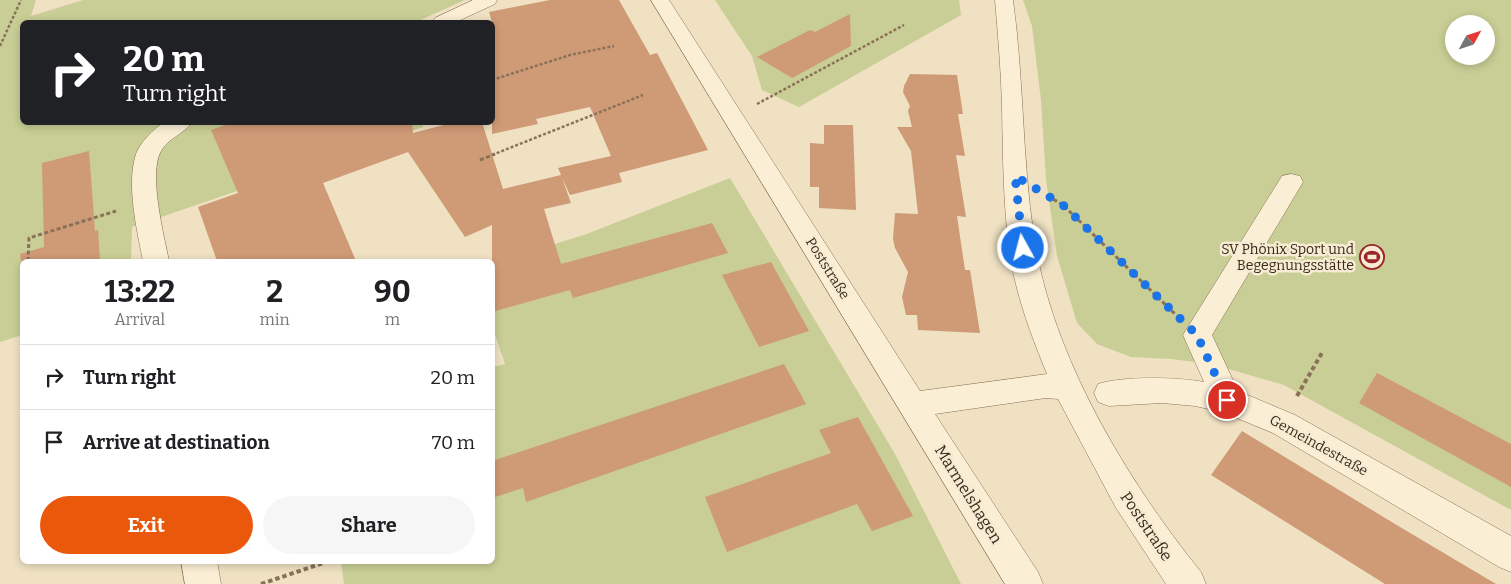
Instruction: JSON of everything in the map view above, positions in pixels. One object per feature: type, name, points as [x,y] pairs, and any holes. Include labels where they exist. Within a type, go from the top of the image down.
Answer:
[{"type":"street","points":[[446,20],[488,0]]},
{"type":"street","name":"Poststraße","points":[[660,0],[912,405]]},
{"type":"street","name":"Poststraße","points":[[1004,0],[1010,53],[1015,176],[1025,264],[1045,336],[1066,387],[1128,501],[1188,584]]},
{"type":"street","points":[[156,259],[145,186],[148,152],[167,130],[176,125]]},
{"type":"street","points":[[1227,400],[1197,335],[1291,182]]},
{"type":"street","points":[[912,405],[1046,386],[1066,387]]},
{"type":"street","name":"Gemeindestraße","points":[[1109,393],[1162,391],[1195,393],[1227,400],[1284,424],[1511,555]]},
{"type":"street","name":"Marmelshagen","points":[[912,405],[1025,584]]},
{"type":"street","points":[[200,564],[203,584]]},
{"type":"path","points":[[0,46],[21,0]]},
{"type":"path","points":[[731,114],[762,103],[789,86],[904,25]]},
{"type":"path","points":[[495,79],[570,55],[614,46]]},
{"type":"path","points":[[480,160],[643,96]]},
{"type":"path","points":[[1015,176],[1063,205],[1197,335]]},
{"type":"path","points":[[28,259],[29,238],[116,211],[146,198]]},
{"type":"path","points":[[1284,424],[1323,351]]},
{"type":"path","points":[[261,584],[320,564]]},
{"type":"green space","points":[[0,0],[36,0],[31,16],[83,0],[465,0],[420,20],[20,20],[20,125],[423,125],[423,127],[132,227],[131,259],[20,259],[20,336],[0,342]]},
{"type":"green space","points":[[715,0],[959,0],[961,15],[799,107],[762,90],[752,56]]},
{"type":"green space","name":"SV Phönix Sport und Begegnungsstätte","points":[[1023,0],[1511,0],[1511,510],[1284,385],[1211,364],[1131,357],[1097,344],[1077,323],[1057,256],[1046,179],[1041,100],[1032,26]]},
{"type":"green space","points":[[730,178],[895,454],[961,584],[344,584],[341,564],[495,564],[495,366],[505,364],[495,335],[495,262],[584,235]]},
{"type":"building","points":[[550,0],[619,0],[650,55],[657,53],[708,150],[619,173],[622,182],[570,195],[562,178],[571,203],[544,209],[561,264],[712,223],[728,253],[573,298],[570,290],[495,311],[495,259],[492,259],[492,225],[465,237],[408,152],[323,183],[355,259],[216,259],[198,207],[238,193],[211,130],[225,125],[412,125],[413,133],[444,125],[483,125],[503,189],[561,175],[558,168],[611,156],[590,107],[536,119],[538,124],[492,134],[492,125],[495,125],[495,20],[491,20],[489,12]]},
{"type":"building","points":[[850,14],[851,46],[792,78],[757,57],[810,30],[815,32]]},
{"type":"building","points":[[910,74],[957,75],[963,114],[958,114],[965,156],[956,155],[966,217],[957,216],[965,270],[970,270],[980,333],[918,330],[917,315],[906,315],[902,297],[908,272],[895,248],[893,239],[895,213],[918,214],[911,151],[897,127],[912,127],[908,111],[910,106],[903,92]]},
{"type":"building","points":[[824,125],[853,125],[856,210],[819,208],[819,187],[810,187],[810,143],[824,144]]},
{"type":"building","points":[[89,151],[95,231],[98,230],[100,259],[21,259],[20,254],[44,247],[42,163]]},
{"type":"building","points":[[771,262],[809,331],[759,347],[722,275]]},
{"type":"building","points":[[784,364],[806,404],[526,502],[523,488],[495,497],[495,460]]},
{"type":"building","points":[[1377,373],[1511,444],[1511,487],[1359,403]]},
{"type":"building","points":[[858,417],[913,516],[872,531],[857,504],[727,552],[705,497],[831,453],[819,430]]},
{"type":"building","points":[[1242,431],[1496,584],[1385,584],[1211,475]]},
{"type":"place","name":"SV Phönix Sport und Begegnungsstätte","points":[[1372,257]]},
{"type":"route","points":[[1023,248],[1015,176],[1063,205],[1197,335],[1227,400]]}]
